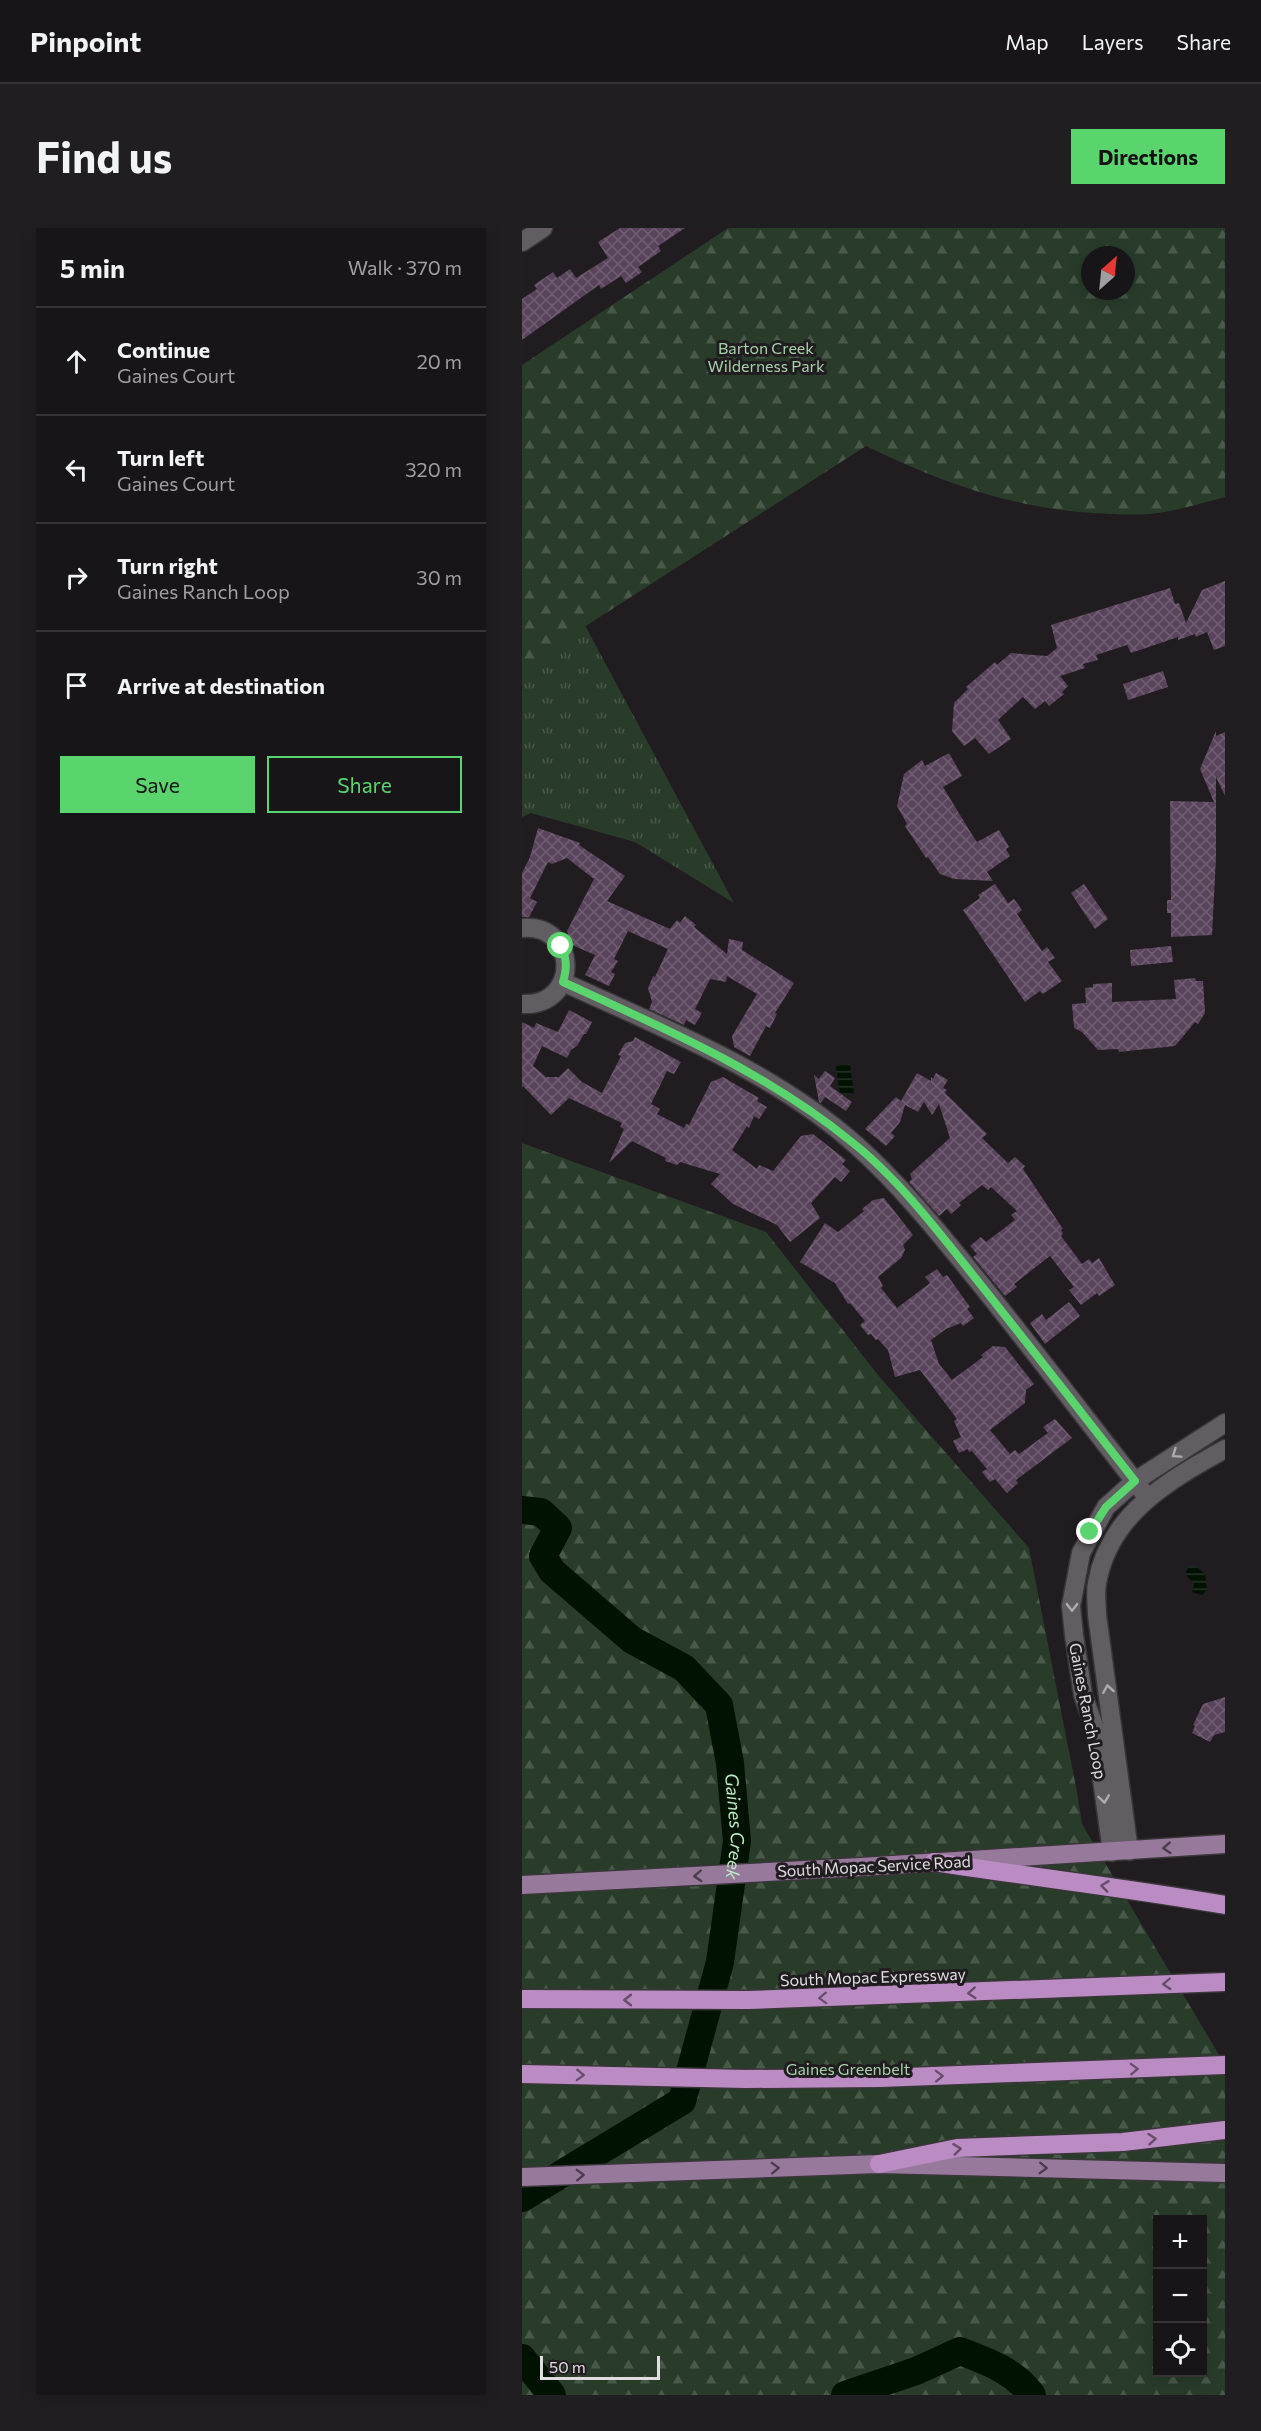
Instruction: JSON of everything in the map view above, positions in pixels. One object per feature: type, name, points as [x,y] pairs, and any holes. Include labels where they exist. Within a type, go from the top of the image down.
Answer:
[{"type":"highway","points":[[934,1862],[1050,1880],[1150,1892],[1225,1905]]},
{"type":"highway","name":"South Mopac Expressway","points":[[522,1998],[747,2000],[882,1997],[1225,1982]]},
{"type":"highway","points":[[522,2074],[746,2079],[880,2078],[1225,2065]]},
{"type":"highway","points":[[879,2164],[957,2148],[1123,2142],[1225,2130]]},
{"type":"main road","name":"South Mopac Service Road","points":[[522,1885],[1120,1852],[1225,1844]]},
{"type":"main road","points":[[522,2177],[879,2164],[1225,2173]]},
{"type":"street","points":[[522,242],[543,228]]},
{"type":"street","points":[[522,928],[531,927],[544,930],[554,937],[566,958],[563,982],[557,992],[536,1004],[522,1004]]},
{"type":"street","points":[[563,982],[735,1063],[800,1103],[855,1144],[890,1178],[945,1240],[1148,1498]]},
{"type":"street","name":"Gaines Ranch Loop","points":[[1120,1852],[1095,1729],[1083,1695],[1074,1635],[1071,1606],[1081,1553],[1090,1532],[1106,1507],[1135,1481],[1225,1423]]},
{"type":"street","name":"Gaines Ranch Loop","points":[[1120,1852],[1114,1727],[1097,1615],[1096,1584],[1104,1558],[1127,1517],[1148,1498],[1225,1449]]},
{"type":"street","points":[[1095,1729],[1114,1727]]},
{"type":"green space","name":"Barton Creek Wilderness Park","points":[[728,228],[1225,228],[1225,497],[1150,514],[1063,510],[1004,499],[976,491],[921,471],[866,446],[522,667],[522,365]]},
{"type":"green space","points":[[522,508],[734,903],[635,842],[531,813],[522,817]]},
{"type":"green space","name":"Gaines Greenbelt","points":[[522,1143],[766,1232],[878,1375],[1029,1548],[1082,1824],[1225,2065],[1225,2395],[522,2395]]},
{"type":"shaded area","points":[[850,1064],[854,1093],[840,1095],[836,1066]]},
{"type":"shaded area","points":[[1189,1566],[1197,1567],[1205,1574],[1207,1590],[1202,1595],[1192,1592],[1194,1584],[1185,1574]]},
{"type":"building","points":[[620,228],[685,228],[658,246],[661,251],[638,267],[642,272],[626,283],[621,276],[601,289],[599,285],[522,340],[522,299],[537,289],[534,285],[553,272],[557,278],[570,269],[576,278],[608,258],[598,242]]},
{"type":"building","points":[[1225,581],[1225,646],[1214,650],[1207,632],[1196,637],[1195,634],[1178,640],[1178,637],[1131,653],[1127,645],[1096,655],[1098,660],[1083,664],[1085,668],[1060,676],[1068,686],[1062,692],[1064,694],[1049,706],[1045,701],[1035,709],[1023,697],[998,720],[1011,739],[989,754],[975,738],[964,746],[952,731],[954,703],[968,689],[966,687],[995,662],[997,665],[1011,653],[1047,656],[1057,648],[1051,625],[1170,588],[1175,604],[1179,603],[1186,623],[1202,590]]},
{"type":"building","points":[[1163,671],[1168,687],[1128,700],[1123,684]]},
{"type":"building","points":[[1216,731],[1216,736],[1225,732],[1225,796],[1216,777],[1216,857],[1212,935],[1171,937],[1171,913],[1167,913],[1167,900],[1171,900],[1170,801],[1214,802],[1200,769]]},
{"type":"building","points":[[949,753],[962,776],[943,787],[971,833],[977,842],[999,830],[1009,847],[1006,849],[1010,856],[987,872],[993,881],[954,879],[940,874],[928,857],[926,858],[905,826],[907,824],[897,806],[904,774],[922,760],[925,766]]},
{"type":"building","points":[[538,828],[580,843],[579,845],[625,876],[607,901],[670,929],[677,920],[680,923],[685,916],[696,925],[694,927],[727,954],[729,939],[743,942],[742,950],[794,983],[775,1013],[777,1014],[770,1028],[766,1026],[750,1056],[734,1047],[732,1036],[757,994],[727,976],[726,982],[710,979],[695,1009],[702,1013],[695,1025],[686,1020],[684,1025],[649,1009],[652,1002],[648,988],[668,949],[628,931],[614,959],[618,961],[611,972],[615,974],[609,986],[585,975],[595,955],[572,945],[567,931],[594,879],[567,858],[552,864],[548,862],[530,898],[537,902],[529,917],[522,917],[522,873],[530,857]]},
{"type":"building","points":[[995,884],[1008,903],[1014,899],[1022,910],[1017,914],[1042,951],[1047,947],[1055,958],[1048,962],[1062,981],[1043,994],[1040,991],[1025,1002],[963,910],[980,898],[978,895]]},
{"type":"building","points":[[1084,884],[1108,919],[1095,929],[1071,893]]},
{"type":"building","points":[[1171,946],[1173,962],[1131,966],[1130,950]]},
{"type":"building","points":[[1195,978],[1196,981],[1203,981],[1205,1013],[1198,1024],[1195,1022],[1175,1046],[1119,1052],[1118,1049],[1098,1050],[1082,1032],[1074,1028],[1072,1004],[1086,1003],[1085,988],[1093,987],[1093,984],[1112,983],[1112,1002],[1176,999],[1174,980]]},
{"type":"building","points":[[569,1010],[592,1022],[586,1034],[571,1050],[567,1058],[542,1046],[533,1066],[546,1077],[559,1077],[568,1068],[582,1082],[602,1093],[625,1043],[633,1041],[635,1037],[681,1062],[674,1074],[667,1071],[651,1104],[660,1109],[657,1114],[684,1128],[686,1124],[689,1125],[711,1082],[723,1077],[759,1098],[757,1101],[767,1107],[759,1119],[754,1116],[749,1128],[747,1126],[732,1150],[757,1169],[759,1165],[773,1171],[801,1136],[813,1134],[846,1160],[842,1164],[850,1171],[841,1182],[835,1177],[811,1203],[820,1218],[790,1242],[777,1225],[733,1204],[711,1184],[720,1174],[680,1162],[677,1165],[665,1161],[666,1158],[632,1141],[609,1163],[624,1129],[620,1127],[622,1123],[569,1098],[551,1115],[523,1086],[522,1088],[522,1022],[534,1028],[536,1023],[558,1032]]},
{"type":"building","points":[[825,1071],[835,1078],[830,1086],[852,1102],[846,1111],[825,1097],[821,1103],[819,1102],[814,1075],[819,1079]]},
{"type":"building","points":[[917,1073],[931,1081],[931,1077],[933,1079],[936,1073],[948,1080],[943,1088],[947,1090],[945,1093],[987,1134],[982,1138],[1008,1163],[1015,1157],[1025,1166],[1023,1169],[1063,1229],[1061,1236],[1082,1264],[1089,1259],[1092,1263],[1099,1258],[1115,1285],[1099,1296],[1097,1293],[1081,1305],[1069,1290],[1074,1287],[1050,1256],[1014,1284],[1017,1287],[1005,1296],[973,1257],[977,1254],[970,1246],[981,1237],[986,1242],[1015,1220],[1011,1215],[1017,1211],[991,1187],[988,1190],[982,1185],[959,1203],[961,1205],[951,1214],[947,1209],[939,1216],[909,1182],[912,1179],[910,1174],[950,1138],[939,1104],[932,1115],[924,1102],[918,1112],[905,1105],[900,1122],[891,1133],[895,1136],[886,1146],[865,1129],[896,1097],[901,1101]]},
{"type":"building","points":[[884,1198],[913,1235],[903,1245],[905,1250],[901,1258],[878,1277],[883,1286],[881,1288],[897,1308],[930,1283],[925,1277],[937,1269],[943,1277],[947,1275],[970,1307],[967,1309],[974,1318],[963,1326],[961,1323],[946,1329],[931,1340],[939,1364],[952,1380],[983,1357],[981,1355],[993,1346],[1005,1347],[1034,1384],[1026,1390],[1025,1403],[990,1430],[1010,1454],[1015,1450],[1019,1454],[1048,1433],[1043,1427],[1055,1419],[1072,1438],[1016,1480],[1018,1483],[1007,1493],[995,1479],[990,1482],[982,1472],[987,1469],[972,1451],[969,1452],[968,1449],[959,1453],[953,1441],[961,1437],[954,1421],[957,1419],[920,1370],[895,1377],[888,1350],[878,1339],[876,1340],[871,1334],[868,1335],[860,1325],[865,1321],[850,1303],[848,1304],[835,1283],[800,1262],[825,1223],[838,1232],[864,1211],[862,1209],[873,1200]]},
{"type":"building","points":[[1069,1302],[1080,1316],[1045,1344],[1030,1323],[1042,1314],[1046,1320]]},
{"type":"building","points":[[1225,1697],[1225,1732],[1214,1735],[1210,1742],[1192,1733],[1195,1726],[1193,1725],[1203,1704]]},
{"type":"waterway","name":"Gaines Creek","points":[[522,1510],[541,1512],[558,1528],[543,1556],[552,1571],[632,1640],[684,1668],[719,1705],[730,1763],[737,1841],[720,1962],[682,2101],[522,2198]]},
{"type":"waterway","name":"Gaines Creek","points":[[845,2395],[916,2371],[960,2351],[1008,2373],[1025,2386],[1032,2395]]},
{"type":"waterway","name":"Gaines Creek","points":[[522,2358],[552,2395]]},
{"type":"route","points":[[561,946],[566,958],[563,982],[735,1063],[800,1103],[855,1144],[890,1178],[945,1240],[1135,1481],[1106,1507],[1090,1532]]}]
